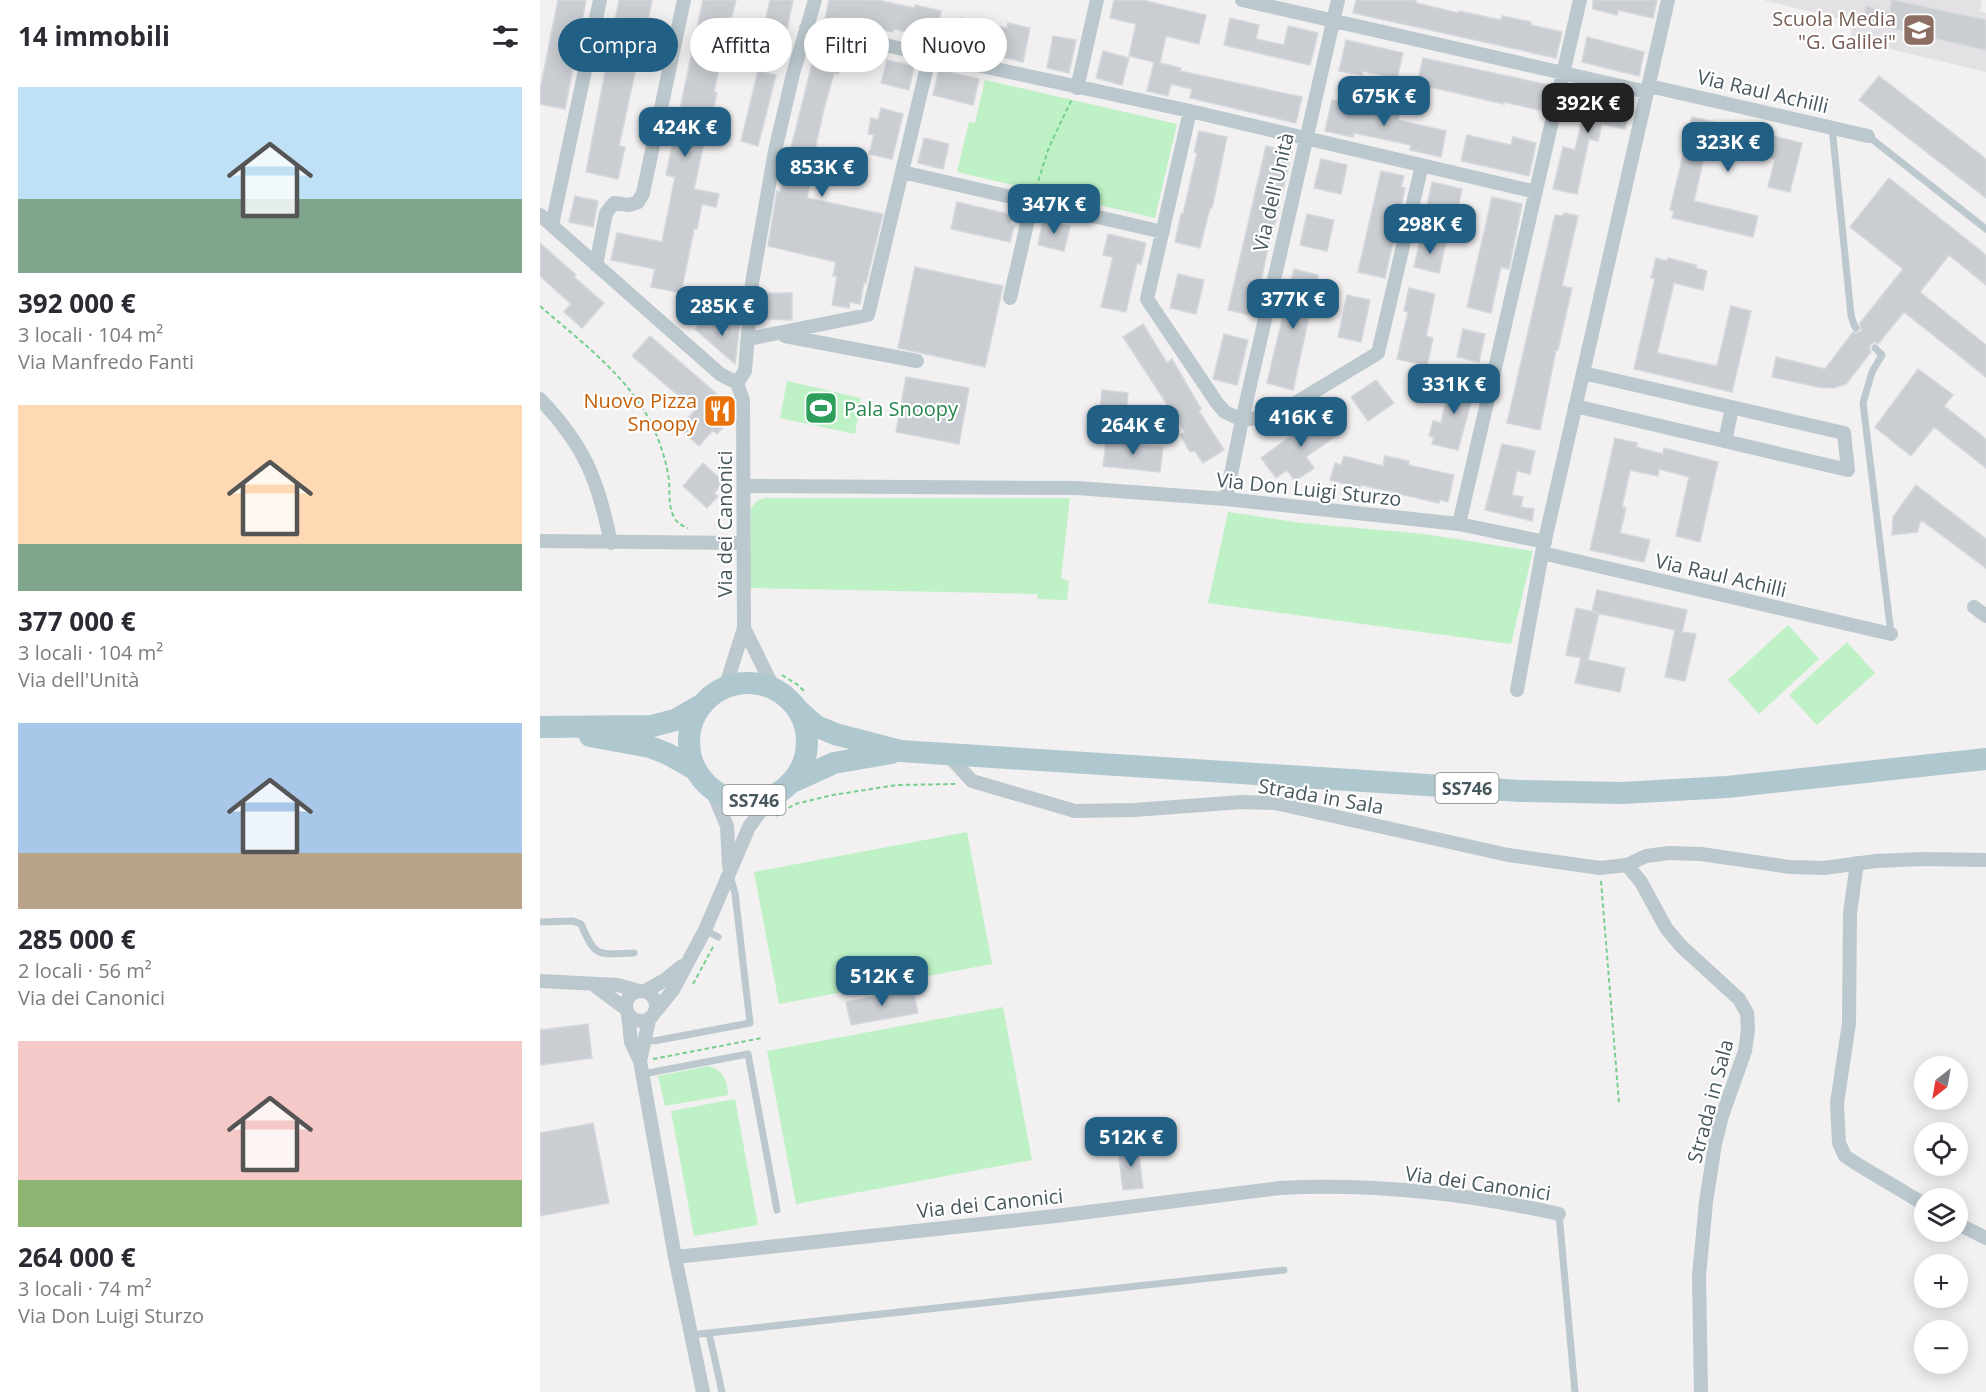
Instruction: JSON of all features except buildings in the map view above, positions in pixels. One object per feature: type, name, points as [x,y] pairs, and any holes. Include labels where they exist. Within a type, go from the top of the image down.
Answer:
[{"type":"main road","name":"SS746","points":[[900,752],[834,763],[780,798],[740,801],[724,796],[711,788],[696,770],[690,754],[689,736],[693,719],[713,694],[741,684],[778,682],[787,698],[801,701],[816,726],[835,734],[900,752],[1520,791],[1622,793],[1727,787],[1986,759]]},
{"type":"main road","name":"SS746","points":[[780,798],[801,767],[807,747],[801,701]]},
{"type":"main road","name":"SS746","points":[[542,728],[652,726],[675,720],[703,704]]},
{"type":"main road","name":"SS746","points":[[542,728],[650,747],[696,770]]},
{"type":"street","points":[[552,225],[600,0]]},
{"type":"street","points":[[596,265],[609,207],[614,203],[629,205],[638,202],[644,193],[684,0]]},
{"type":"street","points":[[810,18],[816,0]]},
{"type":"street","points":[[1077,88],[1097,0]]},
{"type":"street","name":"Via Raul Achilli","points":[[1242,0],[1563,73],[1868,136]]},
{"type":"street","name":"Via dell'Unità","points":[[1226,499],[1338,0]]},
{"type":"street","points":[[1459,524],[1580,0]]},
{"type":"street","points":[[1517,690],[1543,548],[1668,0]]},
{"type":"street","points":[[540,215],[720,375],[737,383],[745,370],[752,283],[762,217],[775,151],[804,36]]},
{"type":"street","points":[[748,339],[868,315],[926,72]]},
{"type":"street","points":[[1007,72],[1190,111],[1536,192]]},
{"type":"street","points":[[1190,111],[1147,299],[1216,404],[1225,412],[1242,420],[1274,416],[1378,353],[1422,165]]},
{"type":"street","points":[[902,172],[1163,232]]},
{"type":"street","points":[[1010,298],[1032,202]]},
{"type":"street","points":[[777,335],[917,361]]},
{"type":"street","points":[[1575,406],[1848,470],[1844,433],[1583,373]]},
{"type":"street","name":"Via dei Canonici","points":[[725,688],[744,628],[743,400],[737,383]]},
{"type":"street","points":[[540,399],[562,422],[582,451],[595,480],[612,543]]},
{"type":"street","points":[[1725,441],[1732,408]]},
{"type":"street","name":"Via Don Luigi Sturzo","points":[[744,486],[1077,488],[1226,499],[1459,524],[1543,548]]},
{"type":"street","points":[[540,541],[742,543]]},
{"type":"street","name":"Via Raul Achilli","points":[[1543,548],[1891,634]]},
{"type":"street","points":[[1974,607],[1986,616]]},
{"type":"street","name":"Via dei Canonici","points":[[744,628],[778,682]]},
{"type":"street","points":[[948,755],[972,781]]},
{"type":"street","name":"Strada in Sala","points":[[972,781],[1075,811],[1134,810],[1242,802],[1275,803],[1508,855],[1600,868],[1627,865],[1646,856],[1669,854],[1701,855],[1790,867],[1824,868],[1857,863],[1923,859],[1986,860]]},
{"type":"street","points":[[711,788],[727,826],[729,873]]},
{"type":"street","points":[[593,985],[613,997],[638,1021],[653,1015],[673,990],[705,930],[749,827],[780,798]]},
{"type":"street","points":[[1857,863],[1850,913],[1849,1023],[1837,1103],[1839,1143],[1845,1155],[1857,1164],[1914,1198]]},
{"type":"street","name":"Strada in Sala","points":[[1627,865],[1641,882],[1666,928],[1681,946],[1739,999],[1747,1013],[1748,1030],[1745,1051],[1722,1116],[1706,1202],[1699,1276],[1701,1392]]},
{"type":"street","points":[[646,1065],[631,1042],[627,1011],[629,997],[665,980],[689,961]]},
{"type":"street","points":[[540,981],[618,985],[642,991],[655,998],[653,1015],[644,1038],[646,1065],[675,1257],[703,1392]]},
{"type":"street","name":"Via dei Canonici","points":[[675,1257],[1056,1216],[1280,1188],[1316,1186],[1457,1196],[1515,1204],[1559,1214]]},
{"type":"street","points":[[1968,1229],[1986,1238]]},
{"type":"lane","points":[[1832,127],[1851,315],[1856,328]]},
{"type":"lane","points":[[1868,136],[1986,229]]},
{"type":"lane","points":[[1875,348],[1882,355],[1872,372],[1863,403],[1891,634]]},
{"type":"lane","points":[[644,1038],[654,1041],[750,1023],[735,893],[729,873]]},
{"type":"lane","points":[[540,922],[573,921],[580,924],[595,951],[604,954],[634,953]]},
{"type":"lane","points":[[705,930],[718,937]]},
{"type":"lane","points":[[646,1065],[748,1054],[777,1210]]},
{"type":"lane","points":[[1559,1214],[1575,1392]]},
{"type":"lane","points":[[690,1335],[1284,1270]]},
{"type":"lane","points":[[709,1333],[722,1392]]},
{"type":"path","points":[[1032,202],[1049,147],[1077,88]]},
{"type":"path","points":[[540,306],[613,371],[629,387],[642,406],[662,447],[669,480],[670,507],[675,519],[682,526],[693,530]]},
{"type":"path","points":[[778,682],[798,685],[801,701]]},
{"type":"path","points":[[780,798],[795,804],[832,795],[897,785],[958,784],[972,781]]},
{"type":"path","points":[[1600,868],[1619,1103]]},
{"type":"path","points":[[646,1065],[762,1038]]},
{"type":"shaded area","name":"Scuola Media \"G. Galilei\"","points":[[1763,0],[1982,0],[1980,12],[1986,13],[1986,72],[1873,45],[1867,51],[1859,53],[1849,44],[1853,22]]},
{"type":"green space","points":[[985,80],[1177,124],[1155,218],[957,172],[969,122],[975,123]]},
{"type":"green space","name":"Pala Snoopy","points":[[787,381],[861,398],[855,434],[780,418]]},
{"type":"green space","points":[[764,498],[1070,498],[1061,578],[1069,581],[1067,600],[1038,599],[1037,594],[749,588],[751,508],[757,501]]},
{"type":"green space","points":[[1228,512],[1302,523],[1424,534],[1533,551],[1511,644],[1208,603]]},
{"type":"green space","points":[[1788,625],[1819,659],[1759,714],[1728,680]]},
{"type":"green space","points":[[1847,642],[1875,673],[1817,725],[1789,695]]},
{"type":"green space","points":[[967,832],[992,964],[779,1004],[754,872]]},
{"type":"green space","points":[[1003,1007],[1032,1160],[796,1204],[767,1051]]},
{"type":"green space","points":[[709,1066],[719,1071],[724,1077],[728,1095],[665,1106],[658,1076]]},
{"type":"green space","points":[[735,1099],[758,1225],[694,1236],[671,1111]]},
{"type":"place","name":"Scuola Media \"G. Galilei\"","points":[[1919,30]]},
{"type":"place","name":"Pala Snoopy","points":[[821,408]]},
{"type":"place","name":"Nuovo Pizza Snoopy","points":[[720,411]]}]
